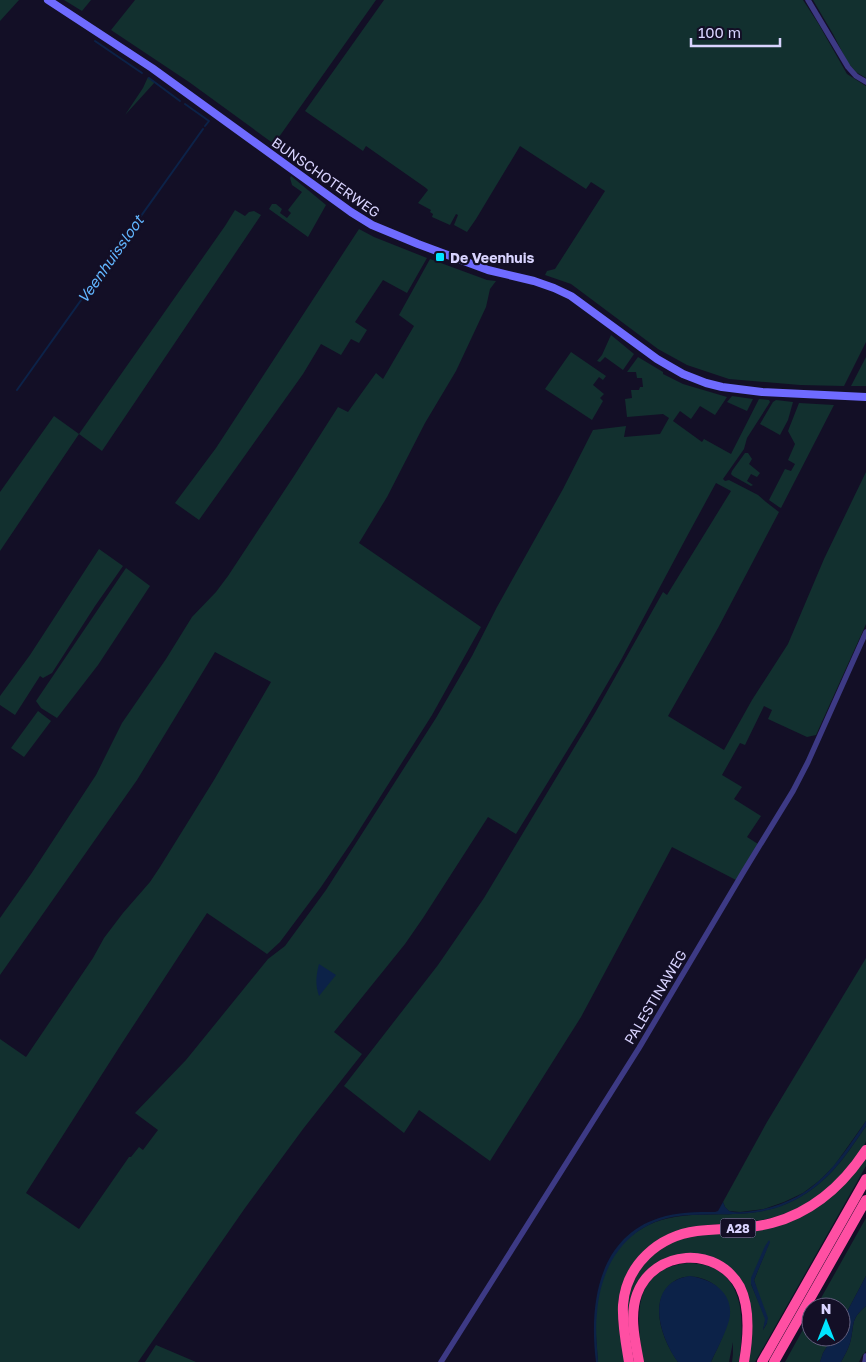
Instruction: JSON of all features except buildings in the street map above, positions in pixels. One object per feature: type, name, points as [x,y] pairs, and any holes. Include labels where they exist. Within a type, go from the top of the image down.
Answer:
[{"type":"highway","name":"A28","points":[[636,1361],[623,1318],[624,1297],[635,1268],[647,1254],[662,1242],[680,1235],[697,1231],[752,1227],[794,1215],[820,1200],[835,1188],[866,1150]]},
{"type":"highway","points":[[762,1362],[866,1179]]},
{"type":"highway","points":[[774,1362],[866,1200]]},
{"type":"highway","name":"A28","points":[[636,1361],[633,1317],[635,1302],[640,1288],[650,1274],[663,1265],[688,1257],[704,1259],[720,1266],[732,1276],[741,1289],[745,1303],[747,1325],[744,1362]]},
{"type":"main road","name":"BUNSCHOTERWEG","points":[[48,0],[152,68],[351,212],[372,225],[488,270],[534,281],[571,296],[657,359],[683,374],[722,387],[762,392],[866,397]]},
{"type":"street","points":[[808,0],[848,67],[856,76],[866,82]]},
{"type":"street","name":"PALESTINAWEG","points":[[441,1362],[639,1048],[794,791],[866,632]]},
{"type":"street","points":[[865,1362],[866,1356]]},
{"type":"green space","points":[[0,0],[19,0],[0,21]]},
{"type":"green space","points":[[64,0],[91,0],[82,11]]},
{"type":"green space","points":[[135,0],[376,0],[274,144],[189,82],[111,30]]},
{"type":"green space","points":[[384,0],[803,0],[847,74],[866,86],[866,342],[844,386],[800,385],[729,379],[687,365],[658,349],[571,284],[545,275],[547,271],[555,269],[605,191],[591,182],[586,189],[520,146],[467,232],[454,225],[458,215],[456,214],[450,225],[432,217],[431,210],[418,203],[428,190],[426,188],[366,146],[363,151],[305,111]]},
{"type":"green space","points":[[813,0],[866,0],[866,78],[856,72],[848,63]]},
{"type":"green space","points":[[148,77],[155,82],[125,115],[143,88]]},
{"type":"green space","points":[[291,176],[326,205],[308,237],[269,209],[272,204],[276,204],[282,209],[280,213],[287,218],[291,213],[288,210],[302,192],[292,185]]},
{"type":"green space","points":[[235,210],[245,216],[249,212],[254,211],[261,215],[102,451],[79,434]]},
{"type":"green space","points":[[359,229],[427,258],[407,293],[383,280],[355,322],[367,330],[359,343],[351,339],[341,355],[321,344],[303,374],[199,520],[175,503],[216,448]]},
{"type":"green space","points":[[430,259],[487,280],[496,281],[490,289],[486,307],[456,371],[425,423],[387,497],[359,543],[481,627],[432,715],[353,840],[280,942],[267,954],[207,913],[26,1193],[79,1229],[129,1157],[139,1147],[143,1150],[158,1130],[135,1113],[186,1060],[268,959],[285,946],[326,890],[436,718],[472,656],[593,430],[626,426],[624,437],[660,434],[669,418],[663,414],[627,417],[625,399],[632,398],[631,390],[639,390],[640,387],[643,387],[642,378],[637,378],[636,372],[627,372],[638,357],[663,372],[663,374],[683,384],[727,397],[715,415],[700,406],[691,419],[680,411],[673,421],[702,442],[704,439],[731,454],[759,399],[769,400],[770,402],[747,438],[744,449],[723,479],[725,481],[729,480],[758,495],[779,512],[718,628],[668,716],[724,750],[752,700],[788,644],[824,559],[866,472],[866,624],[816,735],[807,737],[768,719],[772,710],[764,706],[745,745],[740,743],[722,775],[742,787],[734,799],[761,816],[747,837],[758,844],[736,880],[672,847],[581,1017],[490,1161],[419,1110],[404,1133],[344,1086],[438,965],[484,898],[595,713],[663,592],[667,595],[731,491],[716,483],[621,660],[516,834],[488,817],[405,944],[334,1032],[362,1054],[303,1129],[245,1208],[138,1362],[0,1362],[0,1039],[26,1057],[93,958],[104,938],[160,867],[214,780],[271,682],[215,652],[137,780],[0,975],[0,918],[96,775],[122,723],[192,617],[216,592],[228,576],[338,407],[348,412],[376,373],[383,379],[414,326],[399,315]]},
{"type":"green space","points":[[611,335],[634,354],[623,370],[605,357],[600,362],[597,361],[602,355]]},
{"type":"green space","points":[[571,352],[606,376],[603,380],[599,377],[593,385],[604,394],[600,398],[603,401],[592,420],[545,389]]},
{"type":"green space","points":[[866,357],[866,386],[851,386]]},
{"type":"green space","points":[[732,396],[753,399],[747,411],[727,402]]},
{"type":"green space","points":[[776,400],[793,402],[788,420],[780,435],[760,424]]},
{"type":"green space","points":[[799,403],[834,405],[781,508],[769,500],[785,469],[791,471],[795,464],[788,460],[795,444],[788,431]]},
{"type":"green space","points":[[54,416],[79,434],[0,551],[0,492]]},
{"type":"green space","points":[[745,453],[748,453],[752,459],[749,464],[760,473],[757,477],[751,474],[747,481],[753,485],[751,486],[731,474]]},
{"type":"green space","points":[[99,549],[123,566],[52,673],[43,678],[40,676],[15,715],[0,705],[0,696],[30,655]]},
{"type":"green space","points":[[126,568],[150,586],[98,665],[57,718],[41,708],[36,701]]},
{"type":"green space","points":[[38,711],[51,721],[24,757],[11,748]]},
{"type":"green space","points":[[866,958],[866,1121],[834,1166],[803,1193],[764,1209],[740,1212],[729,1211],[723,1202],[767,1122]]},
{"type":"green space","points":[[866,1126],[866,1141],[855,1158],[826,1189],[800,1207],[781,1215],[761,1220],[689,1228],[661,1238],[649,1246],[630,1268],[619,1295],[619,1323],[626,1362],[598,1362],[596,1316],[599,1295],[604,1276],[622,1244],[635,1233],[651,1224],[670,1218],[692,1215],[751,1213],[786,1204],[800,1197],[822,1181],[841,1161]]},
{"type":"green space","points":[[866,1154],[866,1166],[755,1362],[746,1362],[741,1284],[694,1255],[640,1279],[632,1292],[629,1347],[626,1297],[642,1263],[672,1240],[795,1217]],"holes":[[[770,1241],[754,1280],[767,1323],[763,1330],[765,1317],[751,1284]]]},
{"type":"green space","points":[[866,1218],[866,1276],[851,1304],[851,1297],[822,1297]]},
{"type":"green space","points":[[688,1263],[707,1266],[721,1273],[731,1283],[741,1312],[742,1329],[739,1362],[732,1362],[733,1342],[729,1362],[711,1362],[726,1328],[729,1308],[727,1300],[716,1286],[709,1281],[692,1276],[676,1280],[667,1288],[661,1297],[659,1308],[662,1331],[678,1362],[643,1362],[639,1313],[647,1286],[656,1275],[669,1267]]},
{"type":"green space","points":[[866,1306],[866,1351],[859,1362],[841,1362],[848,1347],[851,1347],[855,1319]]},
{"type":"green space","points":[[801,1333],[801,1347],[827,1347],[820,1362],[785,1362]]},
{"type":"green space","points":[[156,1345],[196,1362],[145,1362]]},
{"type":"water","points":[[319,964],[336,975],[319,996],[316,980]]},
{"type":"water","points":[[866,1121],[866,1126],[839,1164],[819,1184],[794,1200],[779,1207],[756,1212],[688,1215],[668,1218],[651,1224],[636,1233],[623,1245],[605,1275],[597,1313],[598,1362],[596,1362],[594,1319],[597,1298],[602,1277],[610,1258],[622,1241],[638,1228],[666,1216],[715,1212],[718,1211],[723,1202],[729,1211],[733,1212],[759,1210],[795,1198],[810,1189],[834,1166]]},
{"type":"water","points":[[769,1240],[770,1242],[754,1280],[768,1318],[763,1330],[765,1319],[751,1284],[751,1278]]},
{"type":"water","points":[[690,1276],[705,1280],[719,1288],[728,1299],[730,1307],[727,1326],[711,1362],[678,1362],[665,1339],[661,1325],[659,1312],[661,1299],[666,1289],[675,1281]]},
{"type":"water","points":[[866,1276],[866,1306],[855,1319],[851,1338],[851,1304]]},
{"type":"water","points":[[827,1347],[848,1347],[841,1362],[820,1362]]},
{"type":"waterway","name":"Veenhuissloot","points":[[95,41],[142,73]]},
{"type":"waterway","name":"Veenhuissloot","points":[[149,78],[180,101]]},
{"type":"waterway","name":"Veenhuissloot","points":[[185,104],[209,121],[205,126]]},
{"type":"waterway","name":"Veenhuissloot","points":[[17,390],[203,129]]},
{"type":"place","name":"De Veenhuis","points":[[440,257]]}]
